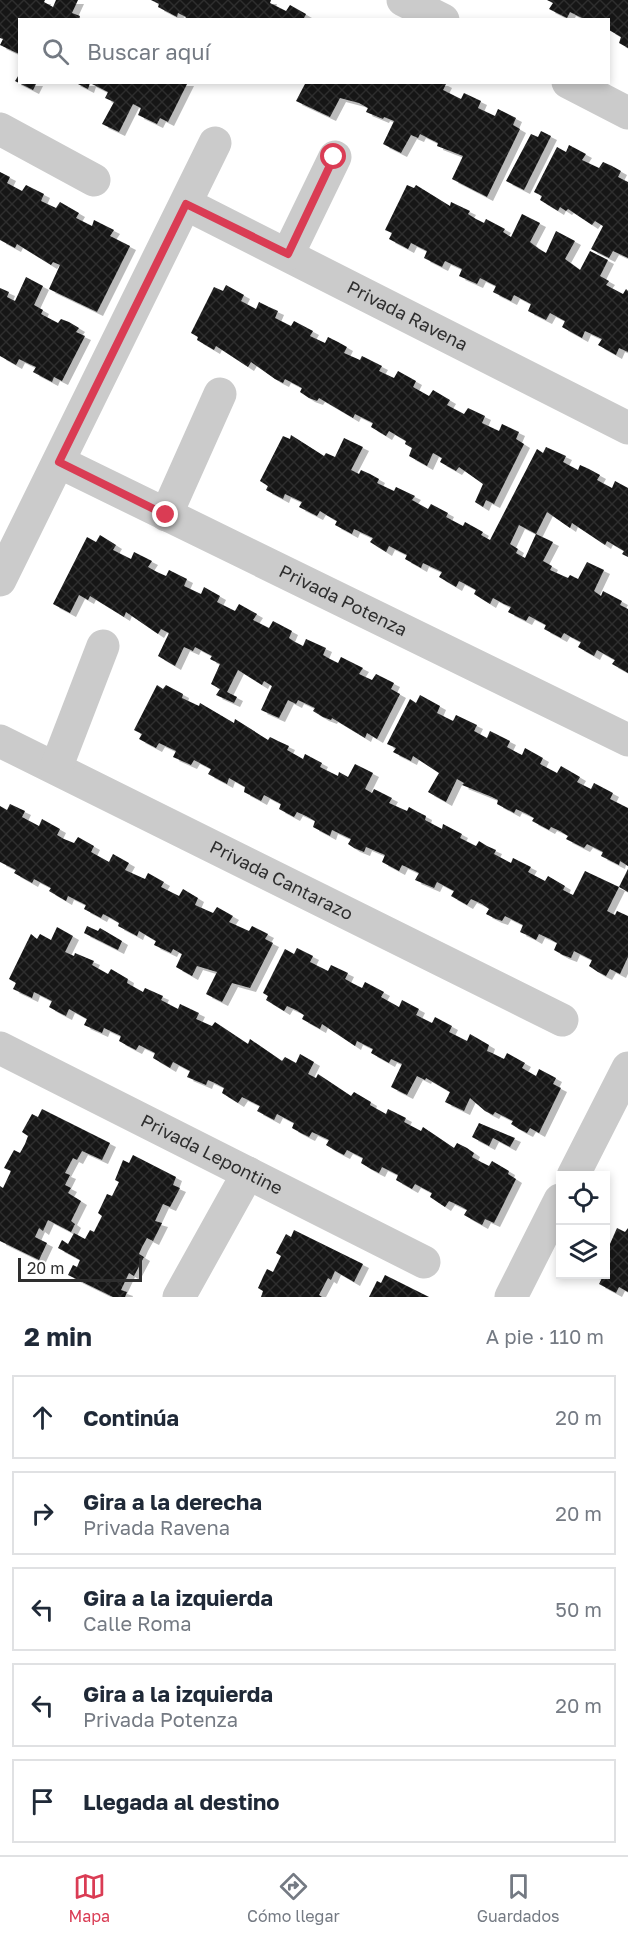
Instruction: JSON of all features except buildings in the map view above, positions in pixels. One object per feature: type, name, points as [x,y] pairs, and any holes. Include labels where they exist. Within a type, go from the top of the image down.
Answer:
[{"type":"street","points":[[403,0],[439,18]]},
{"type":"street","points":[[572,84],[628,113]]},
{"type":"street","points":[[0,129],[94,180]]},
{"type":"street","points":[[0,579],[215,143]]},
{"type":"street","points":[[288,254],[334,157]]},
{"type":"street","name":"Privada Ravena","points":[[186,204],[628,428]]},
{"type":"street","points":[[166,515],[220,394]]},
{"type":"street","name":"Privada Potenza","points":[[59,462],[628,740]]},
{"type":"street","points":[[56,768],[103,646]]},
{"type":"street","name":"Privada Cantarazo","points":[[0,741],[562,1020]]},
{"type":"street","name":"Privada Lepontine","points":[[0,1048],[424,1262]]},
{"type":"street","points":[[576,1171],[628,1068]]},
{"type":"street","points":[[179,1297],[248,1173]]},
{"type":"street","points":[[511,1297],[556,1210]]},
{"type":"route","points":[[166,515],[59,462],[186,204],[288,254],[334,157]]}]
